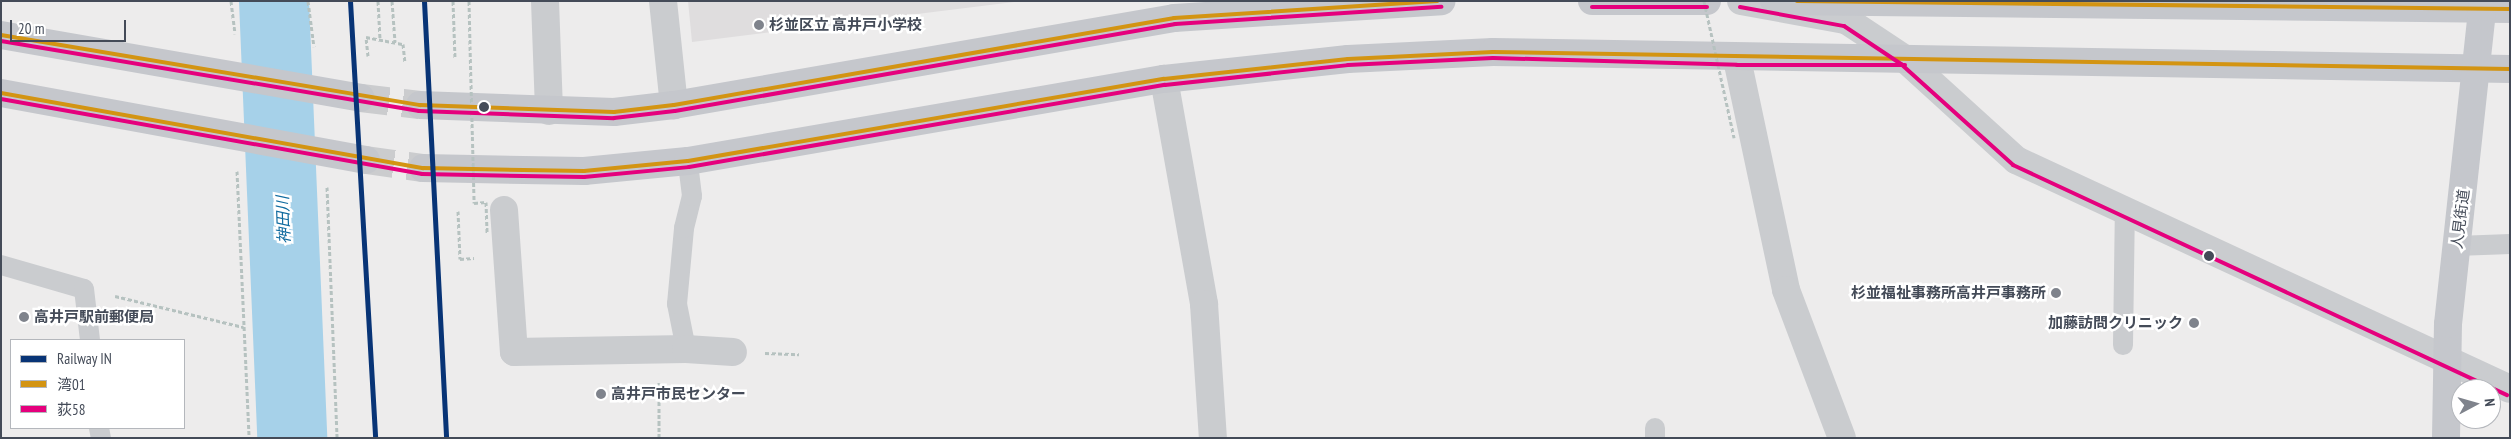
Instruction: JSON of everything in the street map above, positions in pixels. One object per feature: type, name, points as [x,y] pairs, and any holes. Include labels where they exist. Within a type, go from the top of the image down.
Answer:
[{"type":"main road","points":[[420,105],[614,112],[674,105],[1174,18],[1441,1]]},
{"type":"main road","points":[[1592,1],[1705,1]]},
{"type":"main road","points":[[1774,1],[2483,5],[2510,9]]},
{"type":"main road","name":"人見街道","points":[[2446,438],[2446,359],[2478,68],[2483,5]]},
{"type":"main road","points":[[1,35],[361,98]]},
{"type":"main road","points":[[423,168],[584,171],[688,161],[1164,79],[1348,60],[1493,52],[1737,59],[1905,59],[2510,69]]},
{"type":"main road","points":[[1,93],[239,151],[326,165],[366,160]]},
{"type":"street","points":[[545,1],[549,111]]},
{"type":"street","points":[[663,1],[674,105]]},
{"type":"street","points":[[1741,1],[1846,20],[1905,59],[2016,160],[2510,389]]},
{"type":"street","points":[[1737,59],[1786,290],[1842,438]]},
{"type":"street","points":[[1164,79],[1204,304],[1213,438]]},
{"type":"street","points":[[504,210],[514,352],[686,349],[733,352]]},
{"type":"lane","points":[[686,349],[677,304],[684,228],[692,196],[688,161]]},
{"type":"lane","points":[[2123,345],[2125,210]]},
{"type":"lane","points":[[2457,246],[2510,244]]},
{"type":"lane","points":[[1,265],[84,288],[90,339]]},
{"type":"path","points":[[231,1],[235,34]]},
{"type":"path","points":[[308,1],[314,47]]},
{"type":"path","points":[[378,1],[380,40]]},
{"type":"path","points":[[392,1],[395,42]]},
{"type":"path","points":[[453,1],[455,58]]},
{"type":"path","points":[[469,1],[475,212]]},
{"type":"path","points":[[1705,1],[1734,138]]},
{"type":"path","points":[[368,56],[366,37],[403,44],[405,62]]},
{"type":"path","points":[[239,151],[243,327],[249,438]]},
{"type":"path","points":[[326,165],[337,438]]},
{"type":"path","points":[[474,202],[486,202],[487,234]]},
{"type":"path","points":[[458,211],[460,259],[477,258],[476,248]]},
{"type":"path","points":[[84,288],[243,327]]},
{"type":"path","points":[[659,438],[660,412]]},
{"type":"shaded area","name":"杉並区立 高井戸小学校","points":[[688,1],[1022,1],[692,42]]},
{"type":"waterway","name":"神田川","points":[[274,1],[292,438]]},
{"type":"tunnel","points":[[361,98],[420,105]]},
{"type":"tunnel","points":[[366,160],[423,168]]},
{"type":"rail line","name":"IN","points":[[350,1],[375,438]]},
{"type":"rail line","name":"IN","points":[[424,1],[446,438]]},
{"type":"transit line","name":"湾01","points":[[1,35],[420,105],[614,112],[674,105],[1174,18],[1437,1]]},
{"type":"transit line","name":"湾01","points":[[1797,1],[2510,9]]},
{"type":"transit line","name":"荻58","points":[[1,41],[419,111],[614,118],[675,111],[1175,24],[1441,7]]},
{"type":"transit line","name":"荻58","points":[[1592,7],[1707,7]]},
{"type":"transit line","name":"荻58","points":[[1740,7],[1844,26],[1901,64],[2013,165],[2507,395]]},
{"type":"transit line","name":"湾01","points":[[1,93],[423,168],[584,171],[688,161],[1164,79],[1348,59],[1493,52],[2510,69]]},
{"type":"transit line","name":"荻58","points":[[1,99],[422,174],[584,177],[689,167],[1165,85],[1348,65],[1493,58],[1737,65],[1905,65]]},
{"type":"place","name":"杉並区立 高井戸小学校","points":[[759,25]]},
{"type":"place","name":"杉並福祉事務所高井戸事務所","points":[[2056,293]]},
{"type":"place","name":"高井戸駅前郵便局","points":[[24,317]]},
{"type":"place","name":"加藤訪問クリニック","points":[[2194,323]]},
{"type":"place","name":"高井戸市民センター","points":[[601,394]]}]
